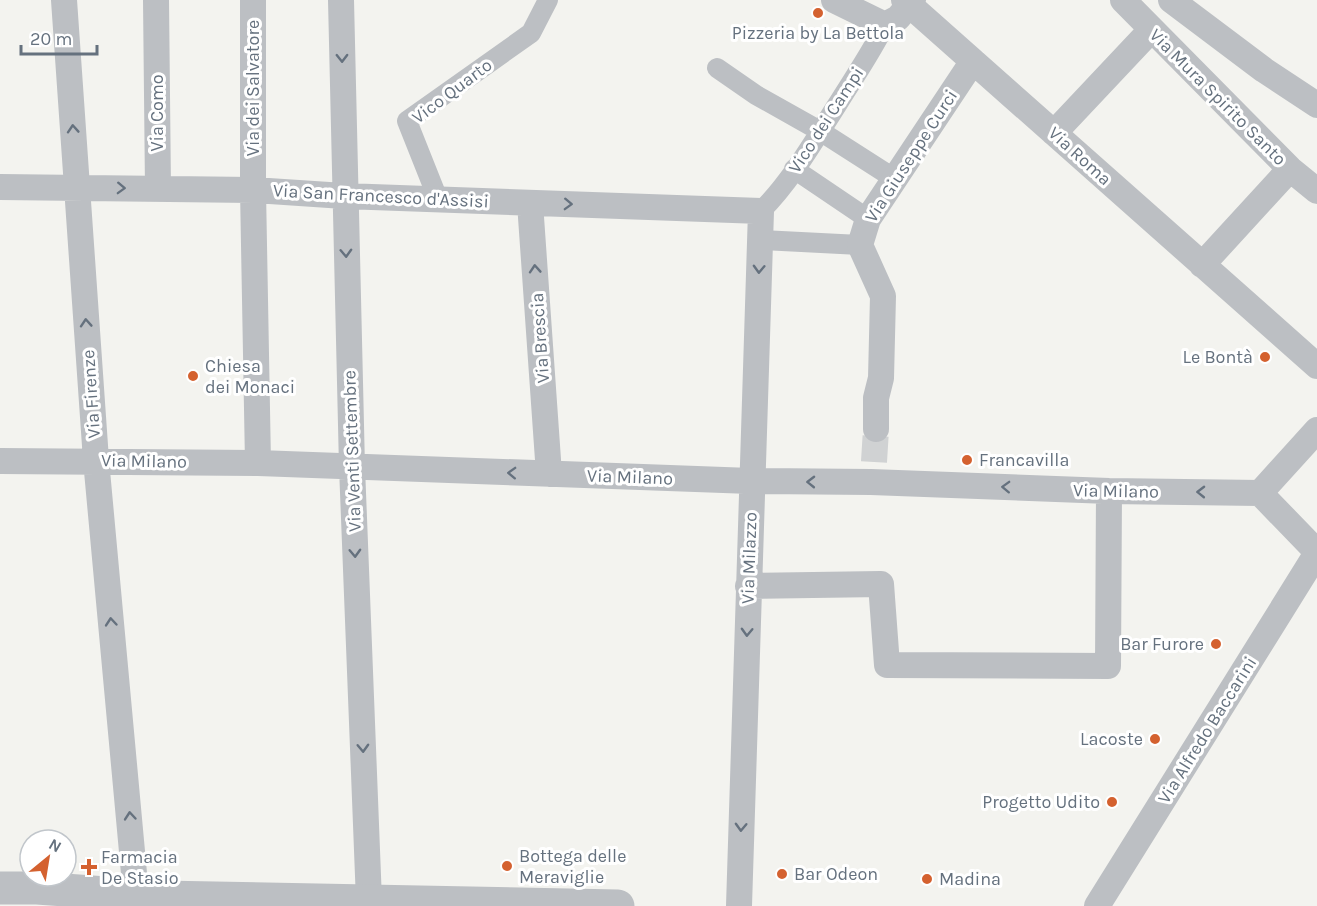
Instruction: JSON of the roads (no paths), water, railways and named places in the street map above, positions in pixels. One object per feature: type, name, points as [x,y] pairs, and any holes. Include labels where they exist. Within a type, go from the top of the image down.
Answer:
[{"type":"street","name":"Via Firenze","points":[[64,0],[96,460],[136,895]]},
{"type":"street","name":"Via Como","points":[[156,0],[158,189]]},
{"type":"street","name":"Via dei Salvatore","points":[[253,0],[253,190],[258,463]]},
{"type":"street","name":"Via Venti Settembre","points":[[341,0],[352,467],[370,904]]},
{"type":"street","name":"Vico Quarto","points":[[438,200],[407,121],[531,33],[548,0]]},
{"type":"street","points":[[834,0],[885,25]]},
{"type":"street","name":"Via Mura Spirito Santo","points":[[1123,0],[1150,30],[1290,169],[1317,191]]},
{"type":"street","points":[[1171,0],[1197,8],[1264,70],[1317,105]]},
{"type":"street","name":"Via Roma","points":[[885,25],[898,18],[909,2],[1317,366]]},
{"type":"street","name":"Vico dei Campi","points":[[761,211],[820,131],[885,25]]},
{"type":"street","points":[[1054,133],[1150,30]]},
{"type":"street","name":"Via Giuseppe Curci","points":[[876,429],[883,296],[860,245],[868,219],[973,61]]},
{"type":"street","points":[[717,68],[756,95],[820,131],[895,179]]},
{"type":"street","points":[[794,169],[868,219]]},
{"type":"street","points":[[1202,265],[1290,169]]},
{"type":"street","name":"Via San Francesco d'Assisi","points":[[0,186],[253,190],[438,200],[761,211]]},
{"type":"street","name":"Via Brescia","points":[[530,202],[549,474]]},
{"type":"street","name":"Via Milazzo","points":[[739,906],[761,211]]},
{"type":"street","points":[[760,240],[860,245]]},
{"type":"street","points":[[1317,430],[1260,493],[1317,553]]},
{"type":"street","name":"Via Milano","points":[[0,461],[258,463],[751,481],[873,472],[1109,491],[1260,493]]},
{"type":"street","points":[[748,586],[881,584],[887,665],[1108,666],[1109,491]]},
{"type":"street","name":"Via Alfredo Baccarini","points":[[1097,906],[1317,553]]},
{"type":"street","points":[[21,892],[370,904],[618,906]]},
{"type":"tunnel","points":[[874,462],[876,429]]},
{"type":"place","name":"Pizzeria by La Bettola","points":[[818,13]]},
{"type":"place","name":"Le Bontà","points":[[1265,357]]},
{"type":"place","name":"Chiesa dei Monaci","points":[[193,376]]},
{"type":"place","name":"Francavilla","points":[[967,460]]},
{"type":"place","name":"Bar Furore","points":[[1216,644]]},
{"type":"place","name":"Lacoste","points":[[1155,739]]},
{"type":"place","name":"Progetto Udito","points":[[1112,802]]},
{"type":"place","name":"Bottega delle Meraviglie","points":[[507,866]]},
{"type":"place","name":"Farmacia De Stasio","points":[[89,867]]},
{"type":"place","name":"Bar Odeon","points":[[782,874]]},
{"type":"place","name":"Madina","points":[[927,879]]}]
